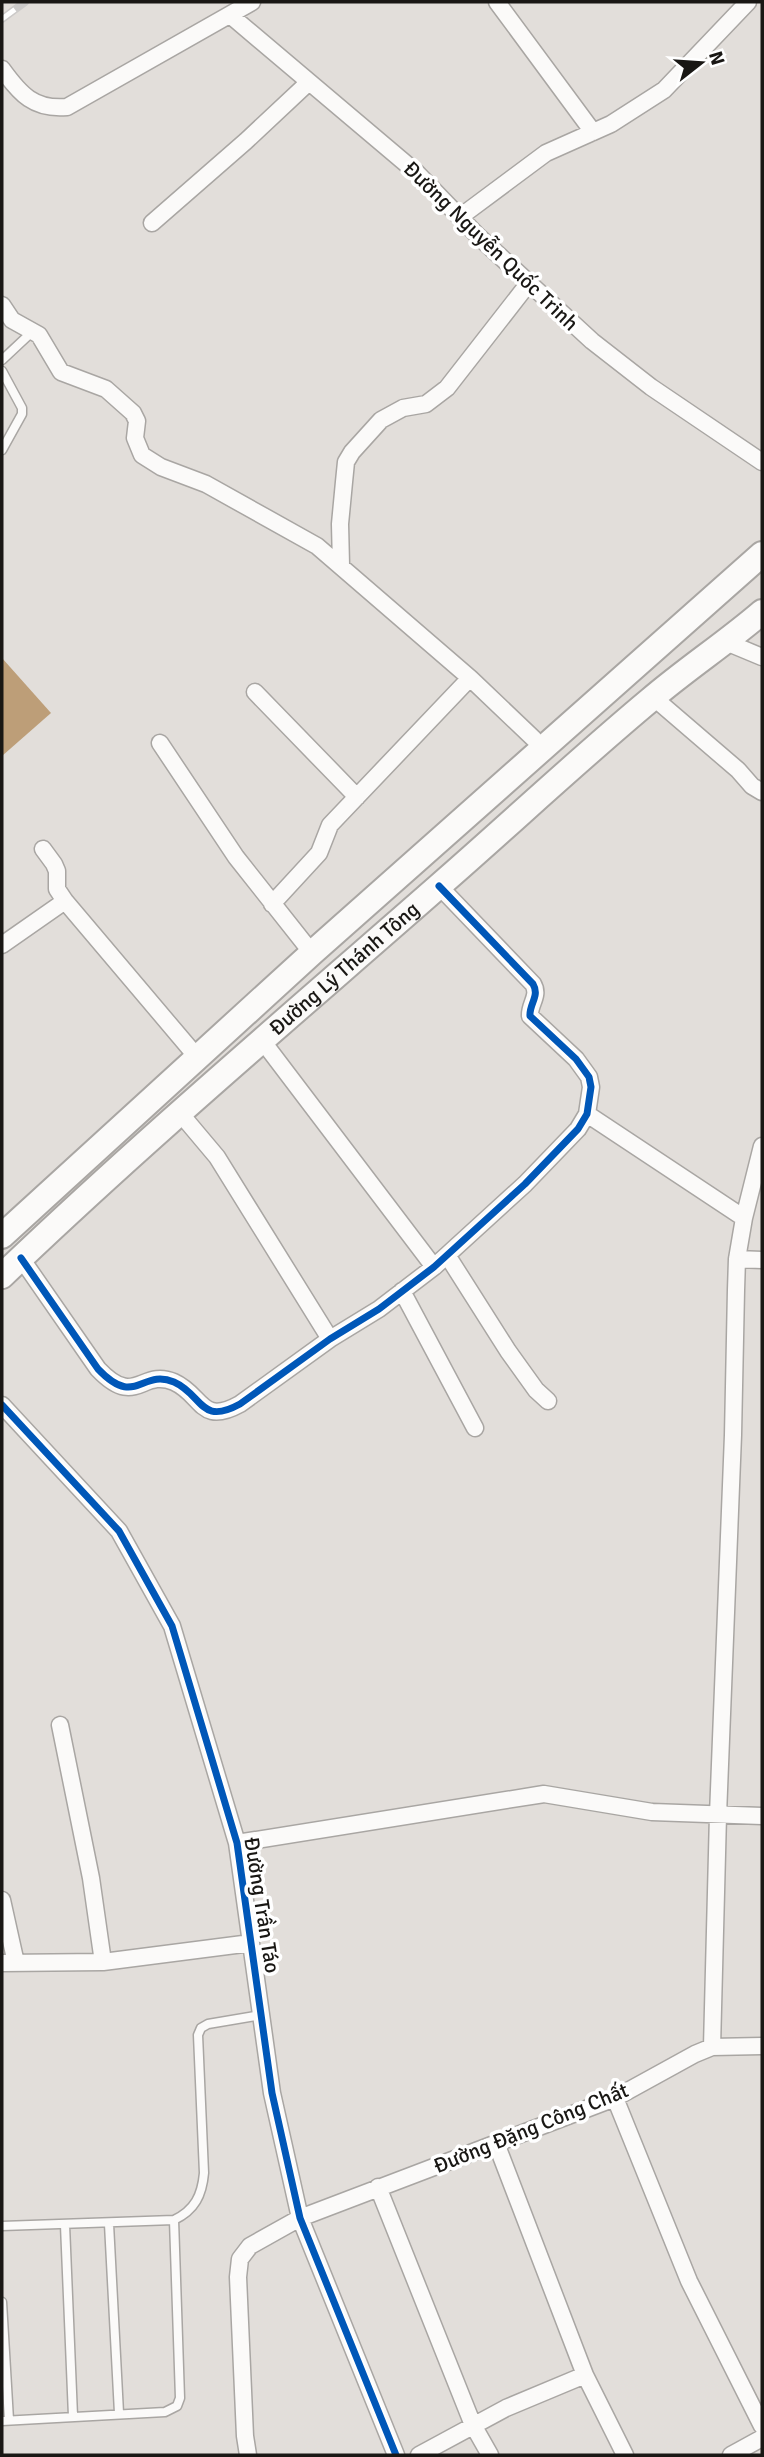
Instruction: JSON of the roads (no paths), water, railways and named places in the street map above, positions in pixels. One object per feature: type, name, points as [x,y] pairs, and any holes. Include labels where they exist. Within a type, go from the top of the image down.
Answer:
[{"type":"main road","name":"Đường Lý Thánh Tông","points":[[2,1236],[312,953],[762,555]]},
{"type":"main road","name":"Đường Lý Thánh Tông","points":[[2,1276],[261,1039],[653,697],[761,613]]},
{"type":"street","points":[[2,71],[33,103],[52,108],[67,107],[252,2]]},
{"type":"street","points":[[497,2],[593,132]]},
{"type":"street","points":[[460,217],[546,153],[611,124],[664,90],[748,2]]},
{"type":"street","name":"Đường Nguyễn Quốc Trinh","points":[[230,15],[417,173],[528,284],[592,341],[651,387],[762,462]]},
{"type":"street","points":[[152,223],[309,82]]},
{"type":"street","points":[[341,565],[340,524],[344,482],[346,462],[352,452],[381,420],[403,408],[426,404],[447,388],[528,284]]},
{"type":"street","points":[[2,305],[12,320],[39,335],[61,372],[106,389],[133,413],[137,421],[135,438],[142,455],[161,467],[206,484],[317,546],[470,678],[534,739]]},
{"type":"street","points":[[726,642],[762,657]]},
{"type":"street","points":[[272,904],[318,853],[330,825],[470,678]]},
{"type":"street","points":[[254,692],[357,797]]},
{"type":"street","points":[[653,697],[762,792]]},
{"type":"street","points":[[160,743],[236,857],[312,953]]},
{"type":"street","points":[[43,849],[57,871],[57,888],[65,901],[197,1057]]},
{"type":"street","points":[[21,1258],[98,1369],[110,1381],[118,1387],[128,1388],[161,1380],[174,1383],[207,1410],[215,1412],[226,1412],[240,1404],[330,1339],[379,1309],[434,1267],[525,1184],[578,1129],[587,1114],[591,1087],[589,1077],[576,1059],[530,1016],[536,996],[533,984],[439,886]]},
{"type":"street","points":[[2,945],[65,901]]},
{"type":"street","points":[[261,1039],[434,1267]]},
{"type":"street","points":[[180,1113],[228,1174],[330,1339]]},
{"type":"street","points":[[587,1114],[744,1218]]},
{"type":"street","points":[[712,2048],[737,1259],[762,1146]]},
{"type":"street","points":[[447,1255],[522,1370],[536,1390],[548,1401]]},
{"type":"street","points":[[737,1259],[762,1260]]},
{"type":"street","points":[[402,1291],[475,1428]]},
{"type":"street","name":"Đường Trần Táo","points":[[2,1405],[119,1531],[172,1626],[237,1843],[272,2093],[299,2218],[396,2455]]},
{"type":"street","points":[[60,1725],[91,1878],[103,1962]]},
{"type":"street","points":[[237,1843],[544,1794],[652,1812],[762,1816]]},
{"type":"street","points":[[2,1900],[9,1963],[103,1962],[251,1943]]},
{"type":"street","name":"Đường Đặng Công Chất","points":[[248,2455],[238,2300],[240,2259],[250,2246],[299,2218],[615,2098],[695,2054],[712,2048],[762,2046]]},
{"type":"street","points":[[615,2098],[689,2281],[758,2408],[762,2426]]},
{"type":"street","points":[[496,2143],[585,2375],[625,2455]]},
{"type":"street","points":[[378,2186],[473,2425],[490,2455]]},
{"type":"street","points":[[419,2455],[506,2408],[585,2375]]},
{"type":"street","points":[[731,2455],[762,2438]]},
{"type":"lane","points":[[2,360],[33,331]]},
{"type":"lane","points":[[2,371],[22,408],[22,414],[2,450]]},
{"type":"lane","points":[[2,2226],[174,2220],[187,2214],[202,2190],[204,2173],[198,2035],[208,2024],[261,2015]]},
{"type":"lane","points":[[2,2302],[6,2421],[165,2412],[177,2406],[180,2398],[174,2220]]},
{"type":"lane","points":[[109,2224],[118,2413]]},
{"type":"lane","points":[[65,2225],[73,2416]]},
{"type":"railway","points":[[2,19],[25,2]]}]
